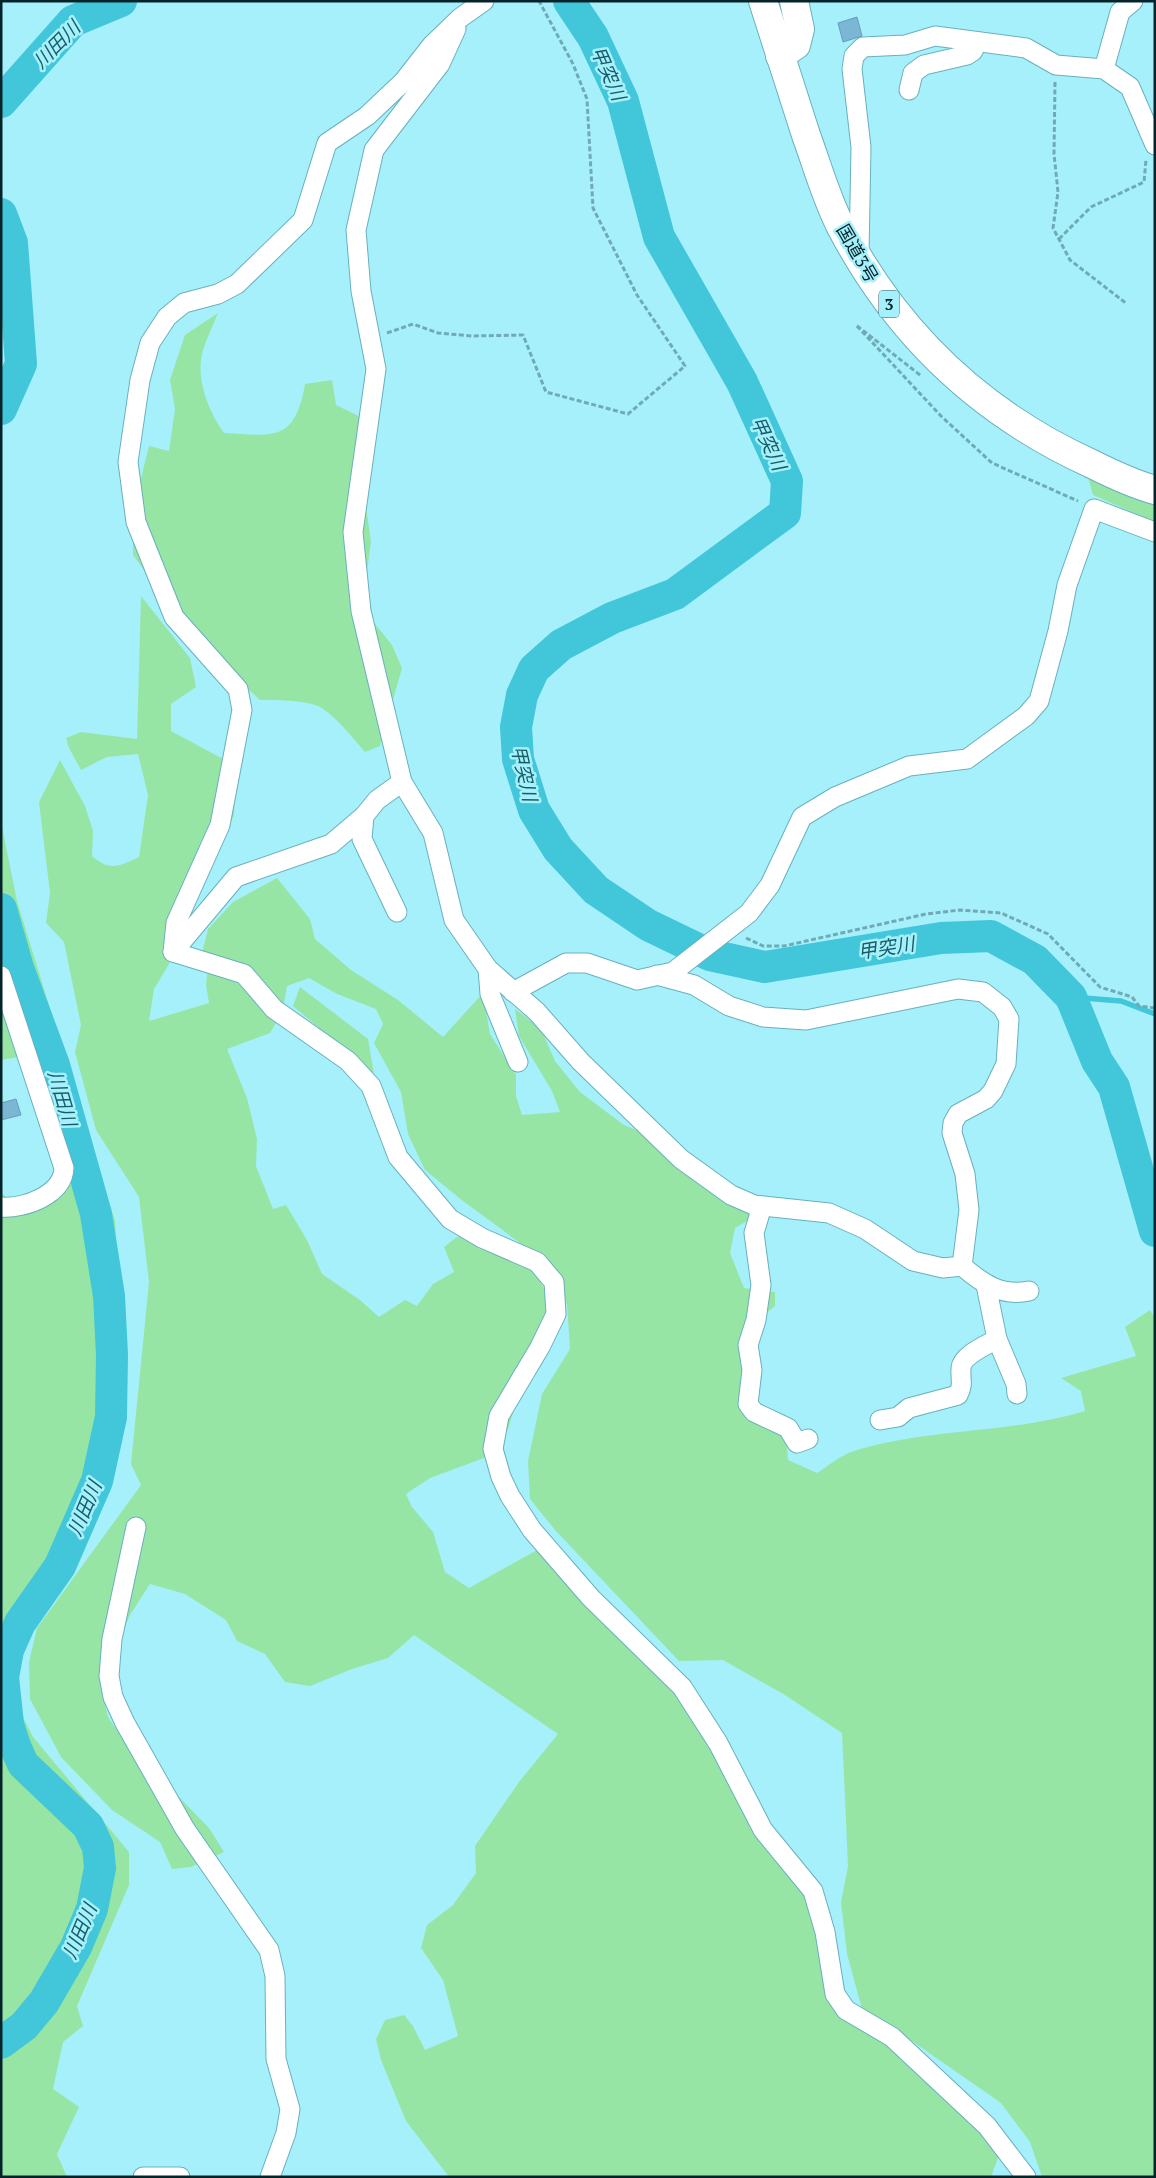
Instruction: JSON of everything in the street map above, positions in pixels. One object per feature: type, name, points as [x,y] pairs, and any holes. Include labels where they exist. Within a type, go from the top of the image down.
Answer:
[{"type":"main road","name":"国道3号","points":[[763,1],[823,183],[840,225],[886,301],[910,329],[979,398],[1020,427],[1063,451],[1155,490]]},
{"type":"main road","points":[[780,56],[796,45],[800,29],[794,1]]},
{"type":"street","points":[[173,952],[176,923],[220,825],[242,710],[238,689],[174,617],[136,522],[128,462],[140,380],[150,342],[167,316],[184,304],[218,294],[237,284],[303,220],[327,144],[367,116],[404,82],[432,45],[460,18],[484,1]]},
{"type":"street","points":[[1104,69],[1120,12],[1133,1]]},
{"type":"street","points":[[460,18],[440,64],[374,150],[356,230],[362,291],[372,338],[376,369],[353,532],[361,612],[402,782],[433,833],[454,920],[488,969],[537,1012],[581,1062],[681,1159],[731,1195],[754,1205],[829,1213],[865,1229],[913,1261],[943,1268],[962,1266],[986,1285],[1018,1294],[1029,1291]]},
{"type":"street","points":[[859,259],[861,148],[852,69],[854,56],[863,47],[905,45],[935,36],[1026,48],[1056,64],[1104,69],[1130,88],[1152,149]]},
{"type":"street","points":[[909,90],[913,73],[924,65],[967,55],[973,51],[977,42]]},
{"type":"street","points":[[513,992],[566,963],[587,963],[637,980],[665,973],[749,912],[770,886],[802,817],[835,797],[909,766],[967,759],[1026,716],[1039,701],[1058,631],[1067,585],[1094,509],[1155,532]]},
{"type":"street","points":[[173,952],[236,877],[331,844],[364,816],[377,800],[402,782]]},
{"type":"street","points":[[364,816],[362,839],[397,912]]},
{"type":"street","points":[[173,952],[244,974],[274,1009],[348,1061],[371,1086],[398,1157],[450,1219],[482,1238],[537,1262],[554,1282],[556,1314],[540,1347],[499,1416],[493,1449],[501,1477],[510,1496],[532,1530],[591,1598],[682,1687],[718,1743],[763,1830],[813,1891],[825,1932],[835,1994],[846,2010],[892,2037],[987,2126],[1026,2177]]},
{"type":"street","points":[[488,969],[490,994],[518,1062]]},
{"type":"street","points":[[665,973],[694,985],[729,1006],[763,1017],[806,1020],[958,989],[983,992],[1002,1007],[1009,1019],[1006,1064],[993,1091],[986,1099],[958,1114],[953,1123],[952,1132],[964,1174],[969,1210],[962,1266]]},
{"type":"street","points":[[1,976],[64,1168],[63,1178],[50,1194],[17,1208],[1,1208]]},
{"type":"street","points":[[762,1206],[754,1232],[761,1285],[756,1320],[748,1345],[752,1370],[748,1404],[754,1412],[788,1428],[797,1443],[808,1439]]},
{"type":"street","points":[[986,1285],[997,1339],[1016,1384],[1017,1394]]},
{"type":"street","points":[[880,1420],[898,1416],[909,1408],[958,1394],[963,1386],[960,1366],[964,1359],[997,1339]]},
{"type":"street","points":[[136,1526],[112,1639],[109,1676],[114,1697],[125,1723],[185,1829],[269,1950],[274,1976],[276,2059],[290,2109],[286,2133],[270,2177]]},
{"type":"street","points":[[143,2177],[180,2177]]},
{"type":"path","points":[[372,338],[413,324],[446,334],[472,336],[523,335],[546,392],[628,414],[685,366],[637,295],[593,208],[587,99],[573,64],[538,1]]},
{"type":"path","points":[[1056,64],[1054,154],[1058,192],[1053,228],[1070,260],[1126,304]]},
{"type":"path","points":[[1059,239],[1091,207],[1144,182],[1146,158],[1152,149]]},
{"type":"path","points":[[927,381],[856,325],[941,416],[992,463],[1094,509]]},
{"type":"path","points":[[724,931],[762,946],[784,946],[926,914],[960,910],[1001,912],[1048,934],[1100,986],[1132,997],[1139,1006],[1155,1008]]},
{"type":"green space","points":[[218,313],[203,350],[201,372],[204,393],[208,404],[224,433],[256,435],[280,431],[288,426],[295,417],[301,403],[305,384],[332,380],[336,405],[371,422],[363,485],[371,542],[362,608],[392,645],[402,668],[380,746],[365,752],[337,720],[318,706],[297,701],[260,700],[238,680],[152,581],[133,555],[133,511],[149,446],[169,451],[175,409],[170,380],[185,335]]},
{"type":"green space","points":[[1088,477],[1155,504],[1155,522],[1093,495]]},
{"type":"green space","points":[[141,596],[190,658],[196,687],[171,704],[171,731],[236,766],[234,815],[169,964],[154,989],[149,1021],[209,1003],[206,985],[208,968],[245,987],[279,1018],[270,1033],[227,1049],[247,1098],[257,1139],[256,1166],[273,1209],[286,1205],[307,1240],[322,1274],[360,1300],[379,1317],[405,1300],[417,1306],[433,1284],[454,1272],[444,1247],[470,1227],[536,1274],[548,1296],[549,1318],[531,1356],[508,1429],[492,1455],[430,1478],[406,1494],[412,1507],[433,1532],[445,1572],[469,1588],[546,1545],[685,1689],[830,1928],[849,2006],[1003,2144],[991,2177],[449,2177],[406,2121],[381,2060],[376,2039],[385,2020],[404,2015],[413,2026],[425,2050],[458,2036],[443,1980],[421,1948],[427,1925],[453,1905],[476,1873],[475,1846],[519,1782],[558,1734],[414,1635],[388,1658],[352,1669],[310,1686],[285,1682],[265,1654],[237,1641],[226,1620],[185,1594],[150,1584],[130,1615],[100,1685],[108,1717],[123,1739],[209,1828],[224,1852],[191,1867],[172,1869],[160,1842],[112,1810],[61,1757],[30,1699],[29,1662],[37,1628],[141,1485],[131,1464],[149,1282],[139,1197],[96,1130],[75,1052],[81,1025],[64,942],[46,923],[50,893],[39,802],[60,760],[85,806],[93,831],[92,856],[110,866],[121,865],[139,857],[148,795],[138,754],[107,757],[81,770],[69,748],[66,738],[81,732],[137,739]]},
{"type":"green space","points":[[1,822],[17,901],[56,1028],[36,1054],[1,1060]]},
{"type":"green space","points":[[277,878],[310,919],[315,939],[351,970],[398,1000],[443,1037],[483,993],[490,1034],[516,1075],[516,1096],[522,1115],[560,1112],[552,1091],[519,1036],[515,1009],[541,1029],[555,1061],[580,1092],[624,1125],[678,1147],[761,1213],[735,1228],[730,1253],[744,1288],[775,1292],[775,1306],[762,1317],[758,1339],[762,1378],[753,1410],[786,1436],[788,1460],[817,1473],[849,1453],[882,1444],[940,1434],[1027,1424],[1085,1411],[1081,1391],[1061,1378],[1136,1356],[1125,1327],[1150,1310],[1155,1318],[1155,2177],[1042,2177],[1030,2142],[1001,2103],[912,2041],[880,2025],[862,2009],[847,1954],[841,1902],[848,1866],[842,1733],[785,1695],[723,1660],[679,1661],[555,1530],[530,1499],[528,1461],[542,1394],[570,1349],[567,1305],[554,1268],[463,1201],[425,1170],[408,1134],[401,1092],[374,1043],[383,1024],[376,1009],[337,994],[309,978],[287,986],[283,1010],[202,953],[208,929],[233,902]]},
{"type":"green space","points":[[300,987],[368,1039],[374,1074],[293,1006]]},
{"type":"green space","points":[[98,1172],[115,1220],[117,1264],[100,1373],[112,1466],[109,1488],[21,1643],[16,1672],[15,1701],[33,1737],[129,1852],[129,1885],[77,2006],[83,2026],[63,2042],[53,2089],[79,2107],[57,2154],[67,2177],[1,2177],[1,1193],[18,1206]]},
{"type":"building","points":[[857,17],[862,36],[843,42],[838,23]]},
{"type":"building","points":[[16,1099],[21,1115],[1,1120],[1,1103]]},
{"type":"waterway","name":"川田川","points":[[1,102],[73,21],[121,1]]},
{"type":"waterway","name":"甲突川","points":[[569,1],[593,37],[623,101],[659,237],[742,382],[787,481],[785,513],[675,594],[612,618],[561,645],[534,669],[522,695],[516,727],[518,759],[534,810],[558,849],[596,890],[648,925],[710,955],[765,967],[941,938],[991,936],[1035,960],[1071,997],[1097,1061],[1114,1087],[1155,1231]]},
{"type":"waterway","name":"川田川","points":[[1,214],[12,243],[21,364],[1,409]]},
{"type":"waterway","name":"川田川","points":[[1,909],[18,968],[54,1065],[96,1214],[109,1296],[112,1355],[111,1417],[97,1481],[60,1566],[20,1623],[8,1650],[3,1677],[8,1724],[23,1764],[88,1826],[98,1847],[100,1868],[92,1909],[76,1947],[44,2002],[24,2026],[1,2043]]},
{"type":"waterway","points":[[1071,997],[1121,1001],[1155,1014]]}]
